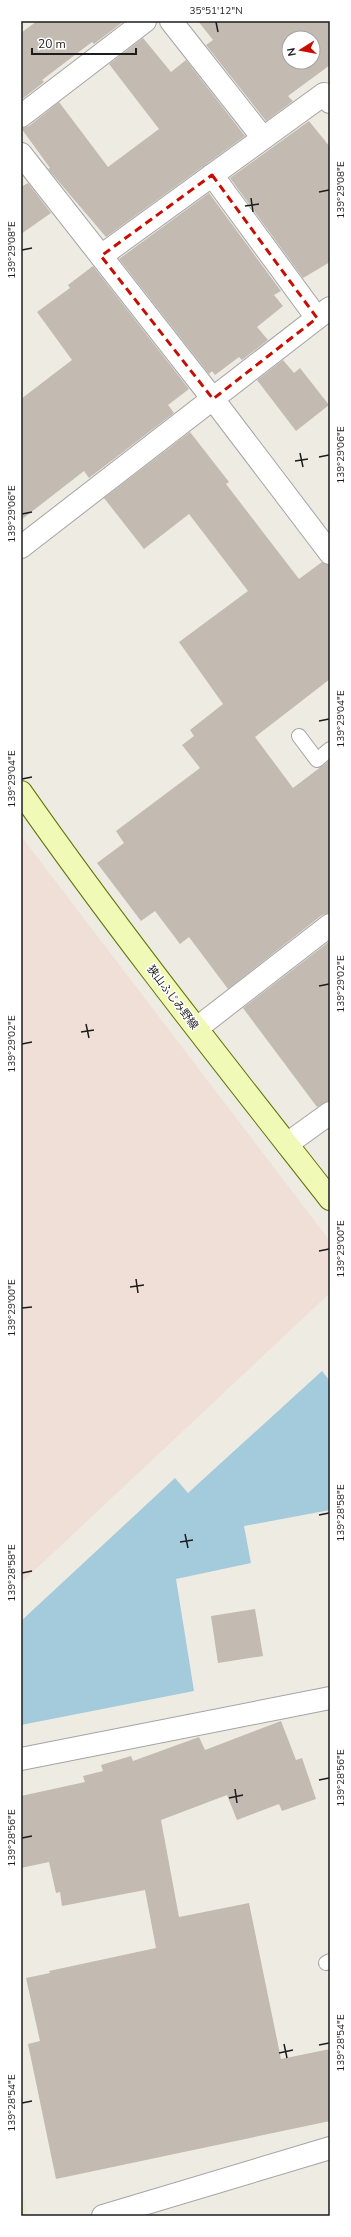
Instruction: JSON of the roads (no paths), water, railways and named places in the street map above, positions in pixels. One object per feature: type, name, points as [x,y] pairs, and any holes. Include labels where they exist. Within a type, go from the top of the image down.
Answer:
[{"type":"main road","name":"狭山ふじみ野線","points":[[21,792],[61,849],[197,1028],[330,1199]]},
{"type":"street","points":[[21,116],[145,21]]},
{"type":"street","points":[[171,21],[263,138]]},
{"type":"street","points":[[101,256],[324,94],[330,102]]},
{"type":"street","points":[[21,154],[213,399],[330,553]]},
{"type":"street","points":[[21,547],[323,313],[212,175]]},
{"type":"street","points":[[197,1028],[330,926]]},
{"type":"street","points":[[287,1144],[330,1113]]},
{"type":"street","points":[[21,1759],[330,1698]]},
{"type":"street","points":[[103,2216],[330,2148]]},
{"type":"lane","points":[[299,736],[317,760],[330,750]]},
{"type":"water","points":[[322,1371],[330,1381],[330,1510],[244,1526],[251,1563],[176,1579],[194,1691],[21,1725],[21,1621],[175,1478],[188,1493]]}]
